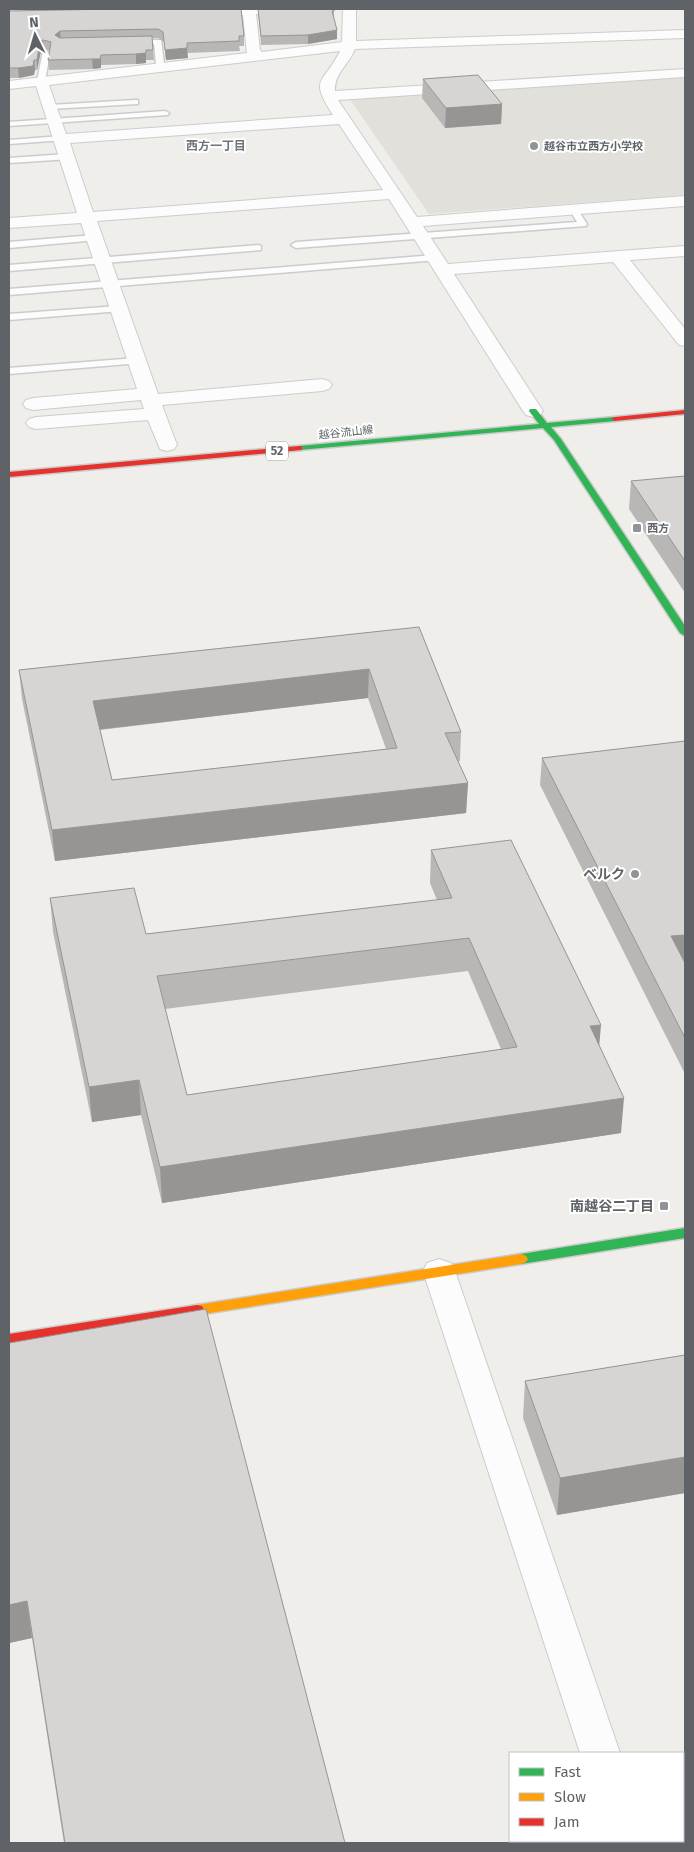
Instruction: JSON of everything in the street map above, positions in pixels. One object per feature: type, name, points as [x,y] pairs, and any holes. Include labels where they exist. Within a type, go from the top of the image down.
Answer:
[{"type":"street","points":[[192,11],[306,9]]},
{"type":"street","points":[[335,9],[345,9]]},
{"type":"street","points":[[350,9],[347,51],[329,77],[326,85],[328,96],[685,633]]},
{"type":"street","points":[[249,10],[253,52],[259,56]]},
{"type":"street","points":[[654,34],[667,47]]},
{"type":"street","points":[[9,85],[348,45],[685,34]]},
{"type":"street","points":[[328,96],[683,66]]},
{"type":"street","points":[[41,81],[118,309],[167,445]]},
{"type":"street","points":[[61,138],[343,119]]},
{"type":"street","points":[[9,223],[392,194]]},
{"type":"street","points":[[417,229],[573,209],[685,201]]},
{"type":"street","points":[[438,264],[685,251]]},
{"type":"street","points":[[616,256],[683,335]]},
{"type":"street","points":[[34,413],[322,385]]},
{"type":"street","name":"越谷流山線","points":[[515,412],[540,415]]},
{"type":"street","name":"越谷流山線","points":[[9,475],[188,460],[540,415],[685,412]]},
{"type":"street","points":[[9,1339],[685,1233]]},
{"type":"street","points":[[439,1271],[600,1752]]},
{"type":"lane","points":[[129,42],[158,42],[160,64],[164,67]]},
{"type":"lane","points":[[41,81],[46,53]]},
{"type":"lane","points":[[9,124],[135,102]]},
{"type":"lane","points":[[53,117],[165,113]]},
{"type":"lane","points":[[9,142],[61,138]]},
{"type":"lane","points":[[9,161],[68,157]]},
{"type":"lane","points":[[296,245],[417,229]]},
{"type":"lane","points":[[9,245],[94,238]]},
{"type":"lane","points":[[9,268],[258,248]]},
{"type":"lane","points":[[9,292],[438,264]]},
{"type":"lane","points":[[9,317],[118,309]]},
{"type":"lane","points":[[9,372],[136,361]]},
{"type":"shaded area","name":"越谷市立西方小学校","points":[[685,75],[685,195],[429,214],[349,98]]},
{"type":"building","points":[[241,9],[244,36],[239,36],[239,41],[187,43],[187,48],[165,50],[163,32],[158,29],[60,31],[55,35],[60,38],[152,36],[153,50],[146,50],[146,53],[136,54],[101,55],[100,59],[48,60],[51,42],[43,40],[40,41],[37,60],[34,60],[33,66],[9,68],[9,11]]},
{"type":"building","points":[[258,9],[334,9],[332,11],[337,30],[308,35],[261,36]]},
{"type":"building","points":[[478,75],[502,104],[446,108],[423,79]]},
{"type":"building","points":[[685,476],[685,561],[631,481]]},
{"type":"building","points":[[419,627],[461,732],[445,733],[468,783],[52,830],[19,670]],"holes":[[[369,669],[397,748],[112,780],[93,701]]]},
{"type":"building","name":"ベルク","points":[[685,741],[685,935],[671,936],[685,963],[685,1038],[542,758]]},
{"type":"building","points":[[511,840],[601,1025],[590,1026],[624,1098],[160,1167],[139,1080],[89,1087],[50,898],[134,888],[146,934],[452,898],[431,850]],"holes":[[[469,938],[517,1047],[187,1095],[157,976]]]},
{"type":"building","points":[[206,1309],[345,1843],[65,1843],[27,1601],[9,1605],[9,1343]]},
{"type":"building","points":[[685,1355],[685,1457],[560,1478],[525,1381]]},
{"type":"traffic: fast","points":[[533,411],[557,439],[685,633]]},
{"type":"traffic: fast","points":[[299,448],[615,419]]},
{"type":"traffic: fast","points":[[521,1259],[685,1233]]},
{"type":"traffic: slow","points":[[197,1310],[521,1259]]},
{"type":"traffic: jam","points":[[615,419],[685,412]]},
{"type":"traffic: jam","points":[[9,475],[299,448]]},
{"type":"traffic: jam","points":[[9,1339],[197,1310]]},
{"type":"place","name":"越谷市立西方小学校","points":[[534,146]]},
{"type":"place","name":"西方","points":[[637,528]]},
{"type":"place","name":"ベルク","points":[[635,874]]},
{"type":"place","name":"南越谷二丁目","points":[[664,1206]]},
{"type":"district","name":"西方一丁目","points":[[216,146]]}]
